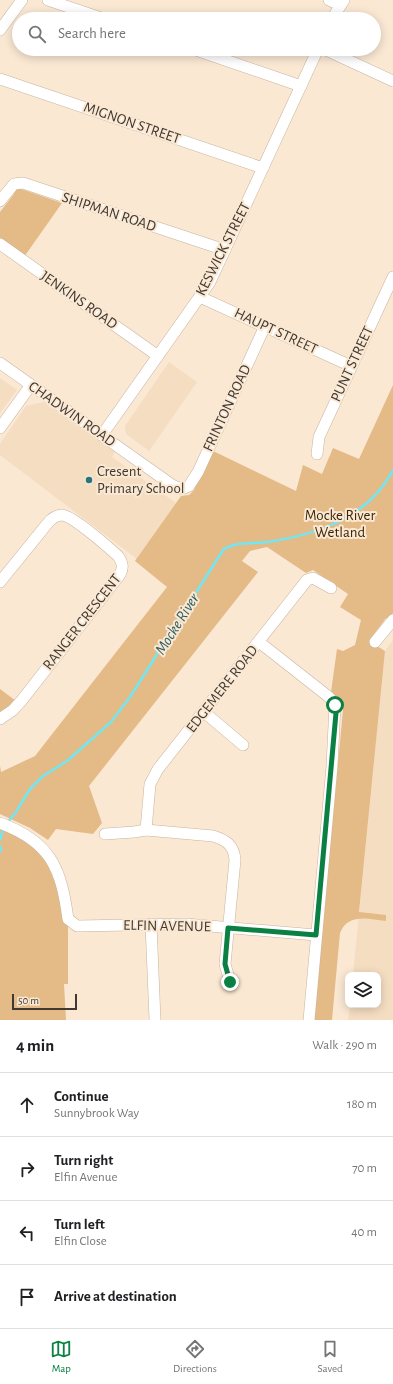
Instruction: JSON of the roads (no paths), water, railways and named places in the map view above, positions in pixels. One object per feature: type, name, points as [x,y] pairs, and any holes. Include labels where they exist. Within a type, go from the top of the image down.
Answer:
[{"type":"street","points":[[12,12],[22,0]]},
{"type":"street","points":[[48,0],[83,12]]},
{"type":"street","points":[[329,0],[342,2],[336,12]]},
{"type":"street","points":[[2,25],[12,12]]},
{"type":"street","points":[[214,56],[302,86]]},
{"type":"street","name":"KESWICK STREET","points":[[102,435],[200,297],[226,250],[315,56]]},
{"type":"street","points":[[339,56],[393,81]]},
{"type":"street","name":"MIGNON STREET","points":[[0,79],[263,168]]},
{"type":"street","name":"SHIPMAN ROAD","points":[[0,202],[14,184],[23,183],[226,250]]},
{"type":"street","name":"JENKINS ROAD","points":[[0,244],[158,356]]},
{"type":"street","name":"PUNT STREET","points":[[317,454],[319,436],[393,277]]},
{"type":"street","name":"HAUPT STREET","points":[[200,297],[351,366]]},
{"type":"street","name":"FRINTON ROAD","points":[[185,488],[198,472],[265,326]]},
{"type":"street","name":"CHADWIN ROAD","points":[[0,363],[172,484],[179,488],[185,488]]},
{"type":"street","points":[[0,428],[31,384]]},
{"type":"street","name":"RANGER CRESCENT","points":[[0,582],[52,518],[63,515],[72,518],[118,556],[123,563],[122,572],[22,700],[13,710],[0,719]]},
{"type":"street","name":"EDGEMERE ROAD","points":[[146,830],[150,784],[153,776],[310,579],[320,580],[331,588]]},
{"type":"street","points":[[375,642],[393,620]]},
{"type":"street","points":[[259,642],[329,697],[335,705],[336,713],[332,766],[308,1020]]},
{"type":"street","points":[[204,712],[243,745]]},
{"type":"street","name":"ELFIN AVENUE","points":[[0,823],[34,841],[54,864],[62,882],[68,919],[74,925],[186,924],[316,935]]},
{"type":"street","points":[[105,834],[146,830],[213,836],[223,839],[231,845],[235,860],[225,964],[230,982]]},
{"type":"street","points":[[151,924],[155,1020]]},
{"type":"waterway","name":"Mocke River","points":[[7,823],[16,812],[30,789],[43,776],[67,761],[111,722],[130,697],[223,550],[233,545],[287,539],[340,521],[356,512],[370,500],[383,487],[393,470]]},
{"type":"waterway","name":"Mocke River","points":[[0,840],[4,827]]},
{"type":"waterway","name":"Mocke River","points":[[0,846],[1,851]]},
{"type":"place","name":"Cresent Primary School","points":[[89,480]]},
{"type":"park label","name":"Mocke River Wetland","points":[[340,524]]}]
